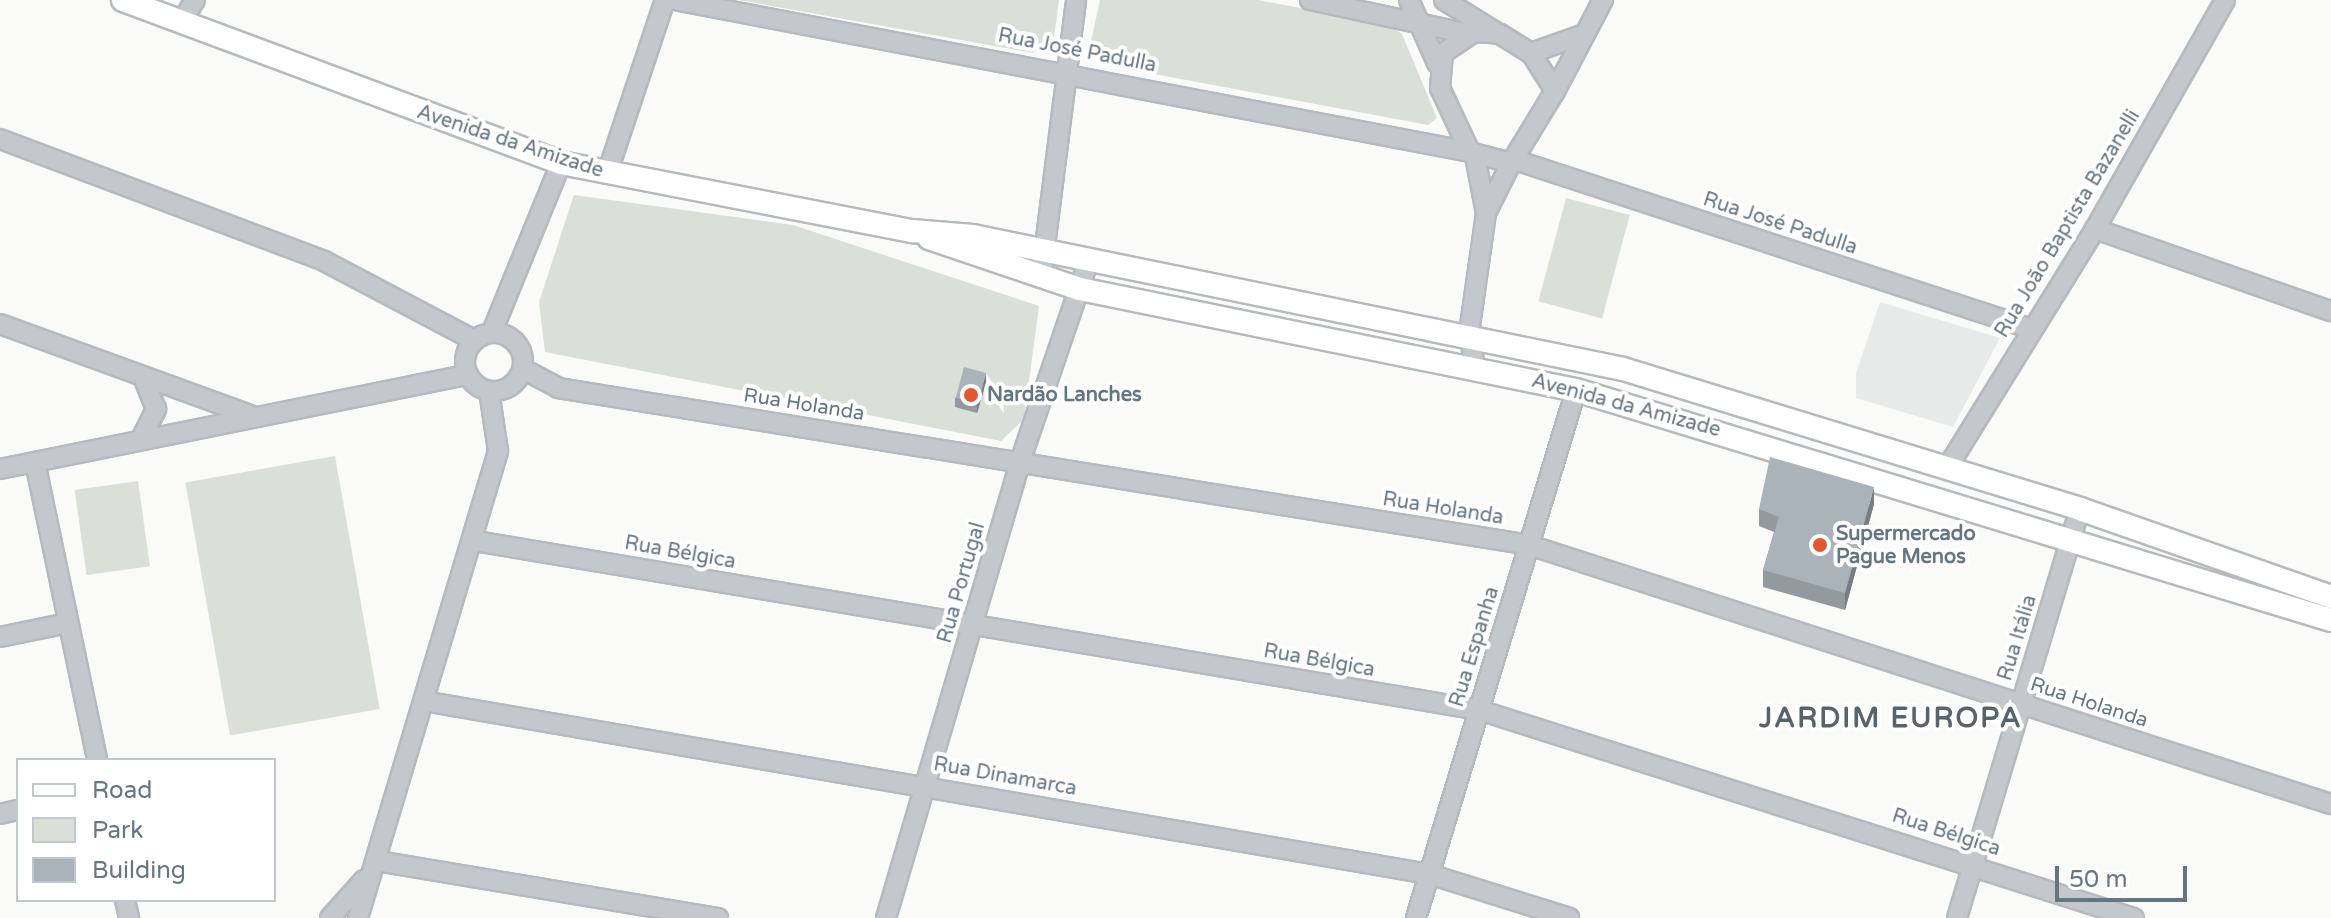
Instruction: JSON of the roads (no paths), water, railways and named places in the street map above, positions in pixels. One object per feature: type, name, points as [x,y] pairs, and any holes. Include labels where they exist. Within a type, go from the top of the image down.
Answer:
[{"type":"main road","name":"Avenida da Amizade","points":[[123,0],[561,163],[1469,333],[1623,369],[2080,509],[2328,603]]},
{"type":"main road","name":"Avenida da Amizade","points":[[912,231],[1080,289],[1576,390],[2072,537],[2328,603]]},
{"type":"main road","points":[[1576,390],[1586,372],[1623,369]]},
{"type":"street","points":[[181,23],[195,0]]},
{"type":"street","points":[[607,174],[665,0]]},
{"type":"street","name":"Rua José Padulla","points":[[674,0],[1067,71],[1472,154]]},
{"type":"street","points":[[1041,278],[1076,0]]},
{"type":"street","points":[[1310,0],[1464,33],[1500,34]]},
{"type":"street","points":[[1409,0],[1437,63],[1440,88],[1472,154],[1486,213]]},
{"type":"street","points":[[1444,0],[1531,53],[1555,91]]},
{"type":"street","points":[[1475,367],[1469,333],[1486,213],[1603,0]]},
{"type":"street","name":"Rua João Baptista Bazanelli","points":[[1947,468],[2095,229],[2225,0]]},
{"type":"street","points":[[1437,63],[1464,33]]},
{"type":"street","points":[[1531,53],[1563,48],[1585,33]]},
{"type":"street","points":[[0,139],[324,261],[483,336],[520,347],[523,369],[514,384],[489,391]]},
{"type":"street","points":[[1472,154],[1513,162]]},
{"type":"street","name":"Rua José Padulla","points":[[1513,162],[2032,329]]},
{"type":"street","points":[[358,918],[429,702],[498,451],[489,391],[468,375],[465,356],[483,336],[561,163]]},
{"type":"street","points":[[2095,229],[2331,311]]},
{"type":"street","name":"Rua Portugal","points":[[886,918],[1020,462],[1088,262]]},
{"type":"street","points":[[0,324],[250,415]]},
{"type":"street","name":"Rua Holanda","points":[[523,369],[558,388],[1529,545],[2331,804]]},
{"type":"street","points":[[0,469],[250,415],[468,375]]},
{"type":"street","points":[[141,439],[156,409],[143,377]]},
{"type":"street","name":"Rua Espanha","points":[[1416,918],[1576,390]]},
{"type":"street","points":[[35,462],[97,758]]},
{"type":"street","name":"Rua Itália","points":[[1957,918],[2080,509]]},
{"type":"street","name":"Rua Bélgica","points":[[475,541],[1479,710],[1973,864],[2134,918]]},
{"type":"street","points":[[0,637],[68,623]]},
{"type":"street","name":"Rua Dinamarca","points":[[429,702],[1429,874],[1569,918]]},
{"type":"street","points":[[330,918],[377,861]]},
{"type":"street","points":[[377,861],[718,918]]},
{"type":"place","name":"Nardão Lanches","points":[[971,395]]},
{"type":"place","name":"Supermercado Pague Menos","points":[[1820,545]]},
{"type":"district","name":"JARDIM EUROPA","points":[[1891,718]]}]
